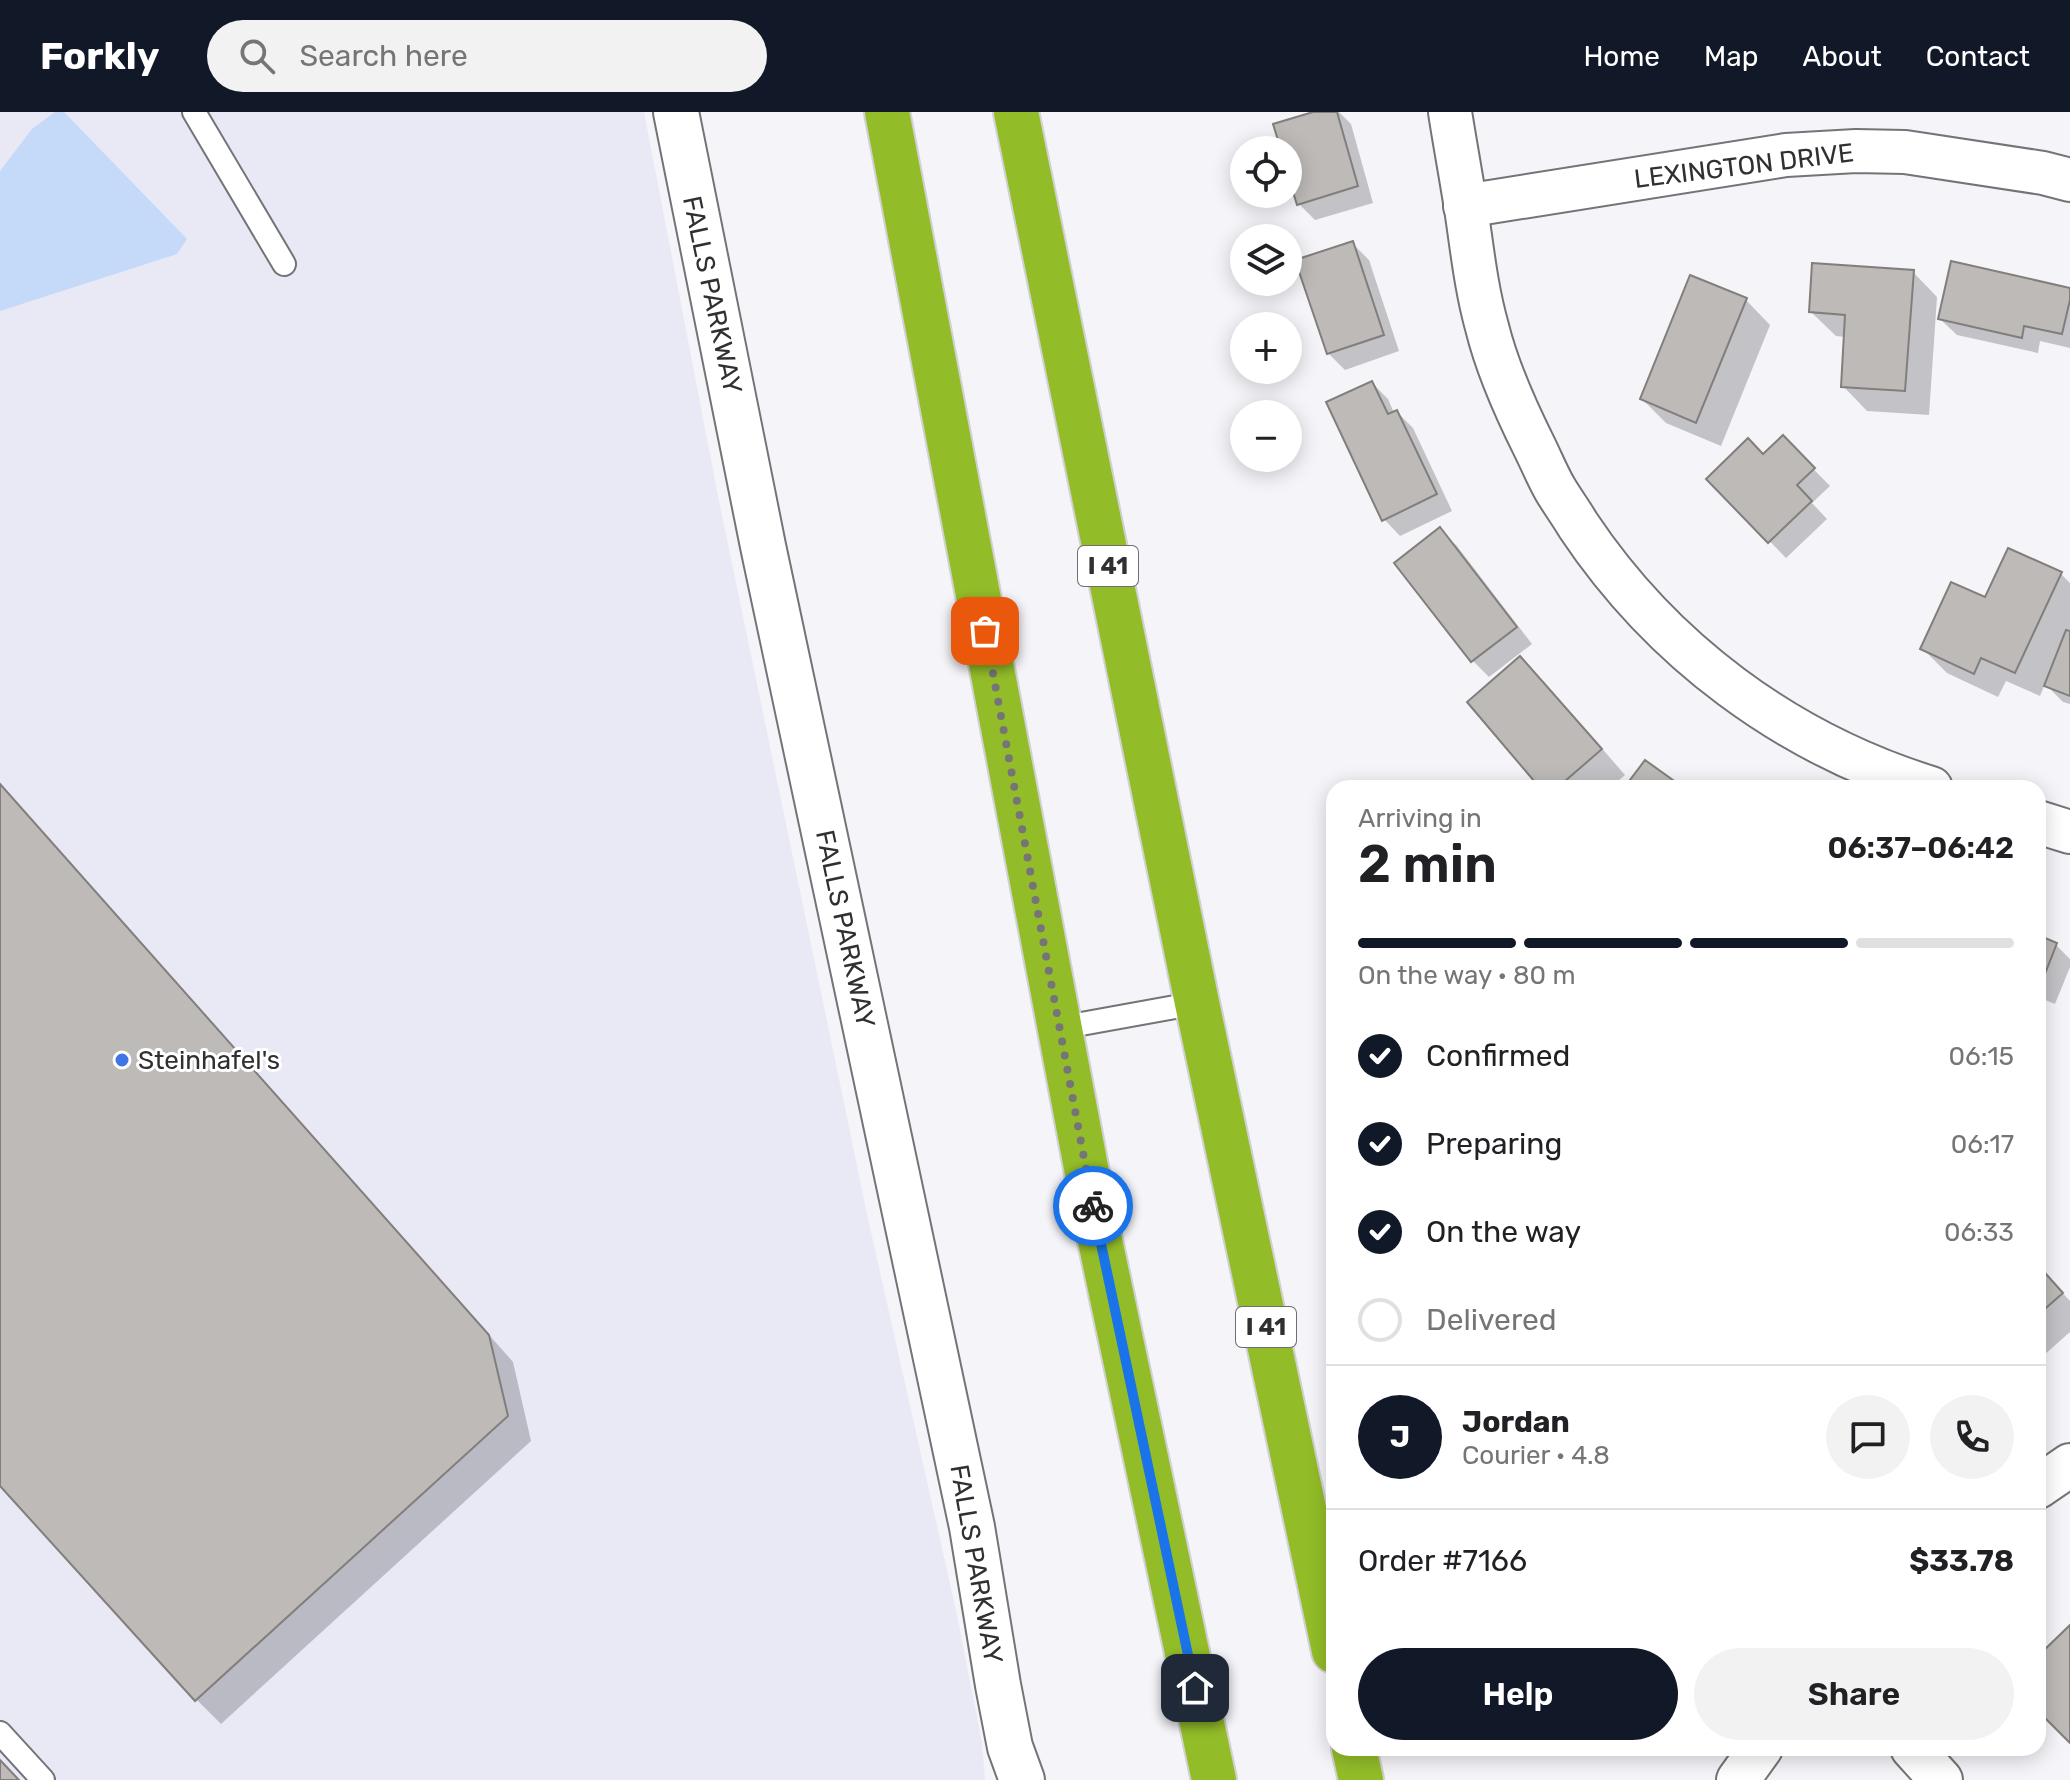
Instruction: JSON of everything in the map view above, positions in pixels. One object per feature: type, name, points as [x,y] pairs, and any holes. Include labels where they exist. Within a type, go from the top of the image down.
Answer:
[{"type":"highway","points":[[887,112],[1098,1231],[1214,1780]]},
{"type":"highway","name":"I 41","points":[[1016,112],[1197,1003],[1326,1613]]},
{"type":"highway","points":[[1356,1756],[1361,1780]]},
{"type":"street","name":"FALLS PARKWAY","points":[[676,112],[763,546],[972,1527],[1013,1769]]},
{"type":"street","points":[[1450,112],[1487,329],[1513,404],[1556,491],[1593,547],[1648,614],[1704,667],[1784,723],[1840,752],[1911,780]]},
{"type":"street","name":"LEXINGTON DRIVE","points":[[1465,206],[1786,155],[1856,151],[1905,152],[2070,180]]},
{"type":"street","points":[[2046,824],[2070,832]]},
{"type":"street","points":[[2046,1482],[2070,1465]]},
{"type":"street","points":[[1738,1780],[1755,1756]]},
{"type":"street","points":[[1919,1756],[1941,1780]]},
{"type":"lane","points":[[194,112],[284,264]]},
{"type":"lane","points":[[1059,1028],[1197,1003]]},
{"type":"lane","points":[[0,1733],[43,1780]]},
{"type":"shaded area","points":[[0,112],[644,112],[718,496],[867,1214],[957,1615],[982,1743],[985,1780],[0,1780]]},
{"type":"water","points":[[55,112],[64,112],[187,239],[177,254],[0,311],[0,171],[32,129]]},
{"type":"building","points":[[1313,112],[1337,112],[1358,186],[1302,203],[1302,136],[1277,136],[1273,124]]},
{"type":"building","points":[[1353,241],[1384,335],[1327,354],[1302,281],[1302,258]]},
{"type":"building","points":[[1951,261],[2070,288],[2062,334],[2024,326],[2022,338],[1938,319]]},
{"type":"building","points":[[1812,263],[1914,270],[1905,391],[1841,387],[1845,315],[1809,312]]},
{"type":"building","points":[[1690,275],[1747,298],[1696,423],[1640,399]]},
{"type":"building","points":[[1372,381],[1388,414],[1397,410],[1437,494],[1382,521],[1326,402]]},
{"type":"building","points":[[1783,435],[1815,468],[1797,485],[1812,501],[1768,543],[1706,479],[1748,438],[1763,454]]},
{"type":"building","points":[[1440,527],[1517,627],[1471,662],[1394,563]]},
{"type":"building","points":[[2008,548],[2062,572],[2015,673],[1981,658],[1974,674],[1920,649],[1951,582],[1985,597]]},
{"type":"building","points":[[2066,630],[2070,631],[2070,696],[2044,686]]},
{"type":"building","points":[[1520,656],[1602,749],[1566,780],[1533,780],[1467,702]]},
{"type":"building","points":[[1645,760],[1673,780],[1630,780]]},
{"type":"building","name":"Steinhafel's","points":[[0,784],[489,1335],[508,1416],[195,1701],[0,1486]]},
{"type":"building","points":[[2046,938],[2057,943],[2046,971]]},
{"type":"building","points":[[2046,1274],[2063,1293],[2046,1308]]},
{"type":"building","points":[[2070,1625],[2070,1743],[2046,1719],[2046,1648]]},
{"type":"building","points":[[0,1760],[19,1780],[0,1780]]},
{"type":"way so far","points":[[985,631],[1093,1206]]},
{"type":"place","name":"Steinhafel's","points":[[122,1060]]},
{"type":"route","points":[[1093,1206],[1195,1688]]}]
